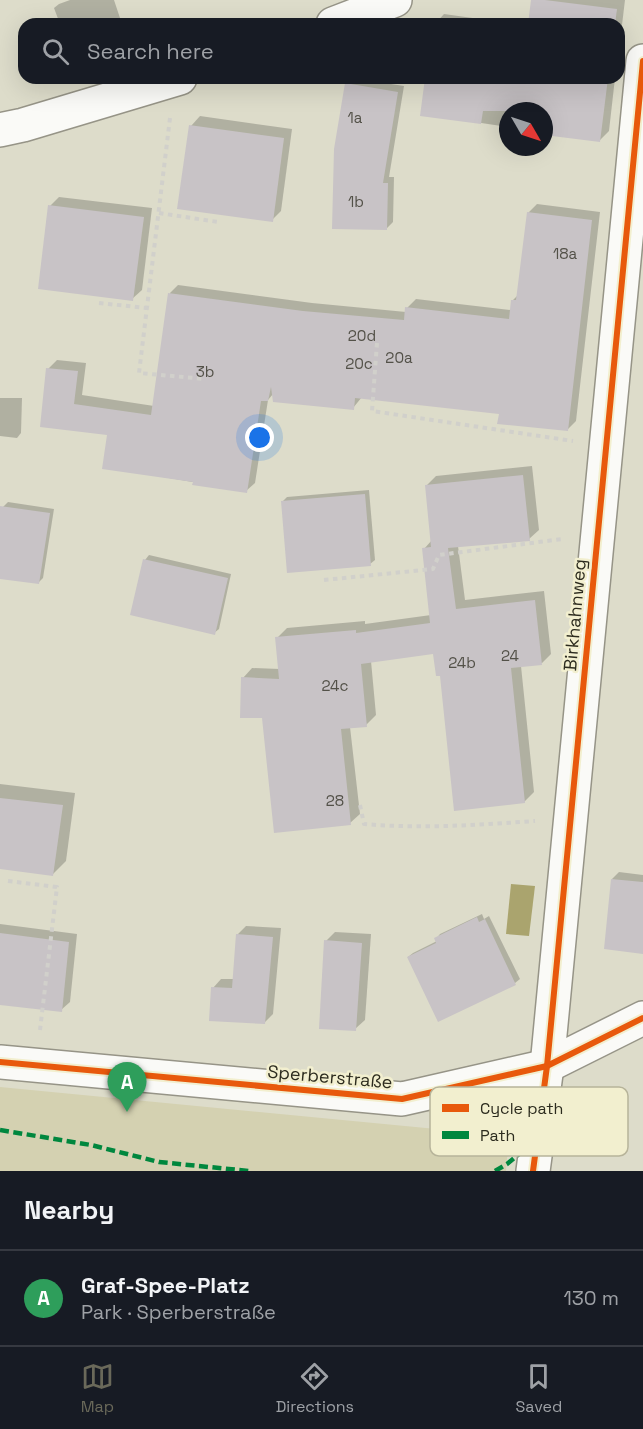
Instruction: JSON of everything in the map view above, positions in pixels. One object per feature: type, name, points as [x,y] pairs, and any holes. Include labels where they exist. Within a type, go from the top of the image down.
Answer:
[{"type":"street","points":[[348,18],[395,0]]},
{"type":"street","name":"Birkhahnweg","points":[[544,1087],[606,446],[638,178],[643,61]]},
{"type":"street","points":[[0,130],[160,84]]},
{"type":"street","name":"Sperberstraße","points":[[455,1087],[547,1066],[643,1018]]},
{"type":"street","name":"Sperberstraße","points":[[0,1062],[402,1099],[430,1093]]},
{"type":"street","name":"Birkhahnweg","points":[[533,1171],[535,1156]]},
{"type":"path","points":[[176,84],[139,373],[205,379]]},
{"type":"path","points":[[159,213],[218,222]]},
{"type":"path","points":[[99,303],[147,308]]},
{"type":"path","points":[[377,343],[372,411],[606,446]]},
{"type":"path","points":[[324,580],[432,568],[439,555],[597,535]]},
{"type":"path","points":[[360,805],[364,824],[397,827],[570,819]]},
{"type":"path","points":[[8,880],[57,887],[36,1066]]},
{"type":"shaded area","points":[[511,884],[535,886],[529,936],[506,934]]},
{"type":"shaded area","points":[[0,1087],[430,1128],[430,1156],[507,1156],[506,1171],[0,1171]]},
{"type":"building","points":[[531,0],[617,9],[616,18],[529,18]]},
{"type":"building","points":[[345,84],[398,92],[383,183],[388,183],[387,230],[332,229],[334,149]]},
{"type":"building","points":[[424,84],[607,84],[600,142],[553,136],[553,102],[499,102],[499,111],[483,111],[481,124],[420,116]]},
{"type":"building","points":[[189,125],[284,138],[273,222],[177,209]]},
{"type":"building","points":[[48,205],[144,217],[133,301],[38,289]]},
{"type":"building","points":[[527,212],[592,220],[568,431],[497,424],[499,414],[355,398],[354,410],[273,402],[271,387],[268,401],[261,401],[247,493],[192,485],[193,482],[102,469],[107,435],[40,427],[46,368],[78,371],[74,404],[151,415],[168,293],[303,311],[404,320],[405,307],[509,319],[511,300],[516,300]]},
{"type":"building","points":[[523,475],[530,541],[448,548],[456,609],[535,600],[542,665],[511,668],[525,803],[454,811],[440,676],[436,676],[433,654],[361,664],[367,727],[341,729],[351,825],[274,833],[262,718],[240,718],[241,677],[279,679],[275,637],[356,630],[356,633],[430,623],[422,548],[431,547],[425,485]]},
{"type":"building","points":[[365,494],[371,566],[287,573],[281,501]]},
{"type":"building","points":[[0,506],[50,513],[39,584],[0,579]]},
{"type":"building","points":[[143,559],[228,578],[215,635],[130,615]]},
{"type":"building","points":[[0,798],[63,805],[53,876],[0,869]]},
{"type":"building","points":[[611,879],[643,882],[643,954],[604,949]]},
{"type":"building","points":[[477,917],[479,922],[485,919],[516,985],[438,1022],[407,957],[436,943],[434,938]]},
{"type":"building","points":[[0,933],[69,942],[62,1012],[0,1005]]},
{"type":"building","points":[[236,934],[273,937],[265,1024],[209,1021],[211,987],[232,988]]},
{"type":"building","points":[[324,940],[362,943],[356,1031],[319,1029]]},
{"type":"marked path","points":[[0,1130],[91,1145],[159,1162],[249,1171]]},
{"type":"marked path","points":[[495,1171],[517,1156]]},
{"type":"cycle path","points":[[544,1087],[643,61]]},
{"type":"cycle path","points":[[455,1087],[547,1066],[643,1018]]},
{"type":"cycle path","points":[[0,1062],[402,1099],[430,1093]]},
{"type":"cycle path","points":[[533,1171],[535,1156]]},
{"type":"place","name":"Graf-Spee-Platz","points":[[127,1112]]}]
